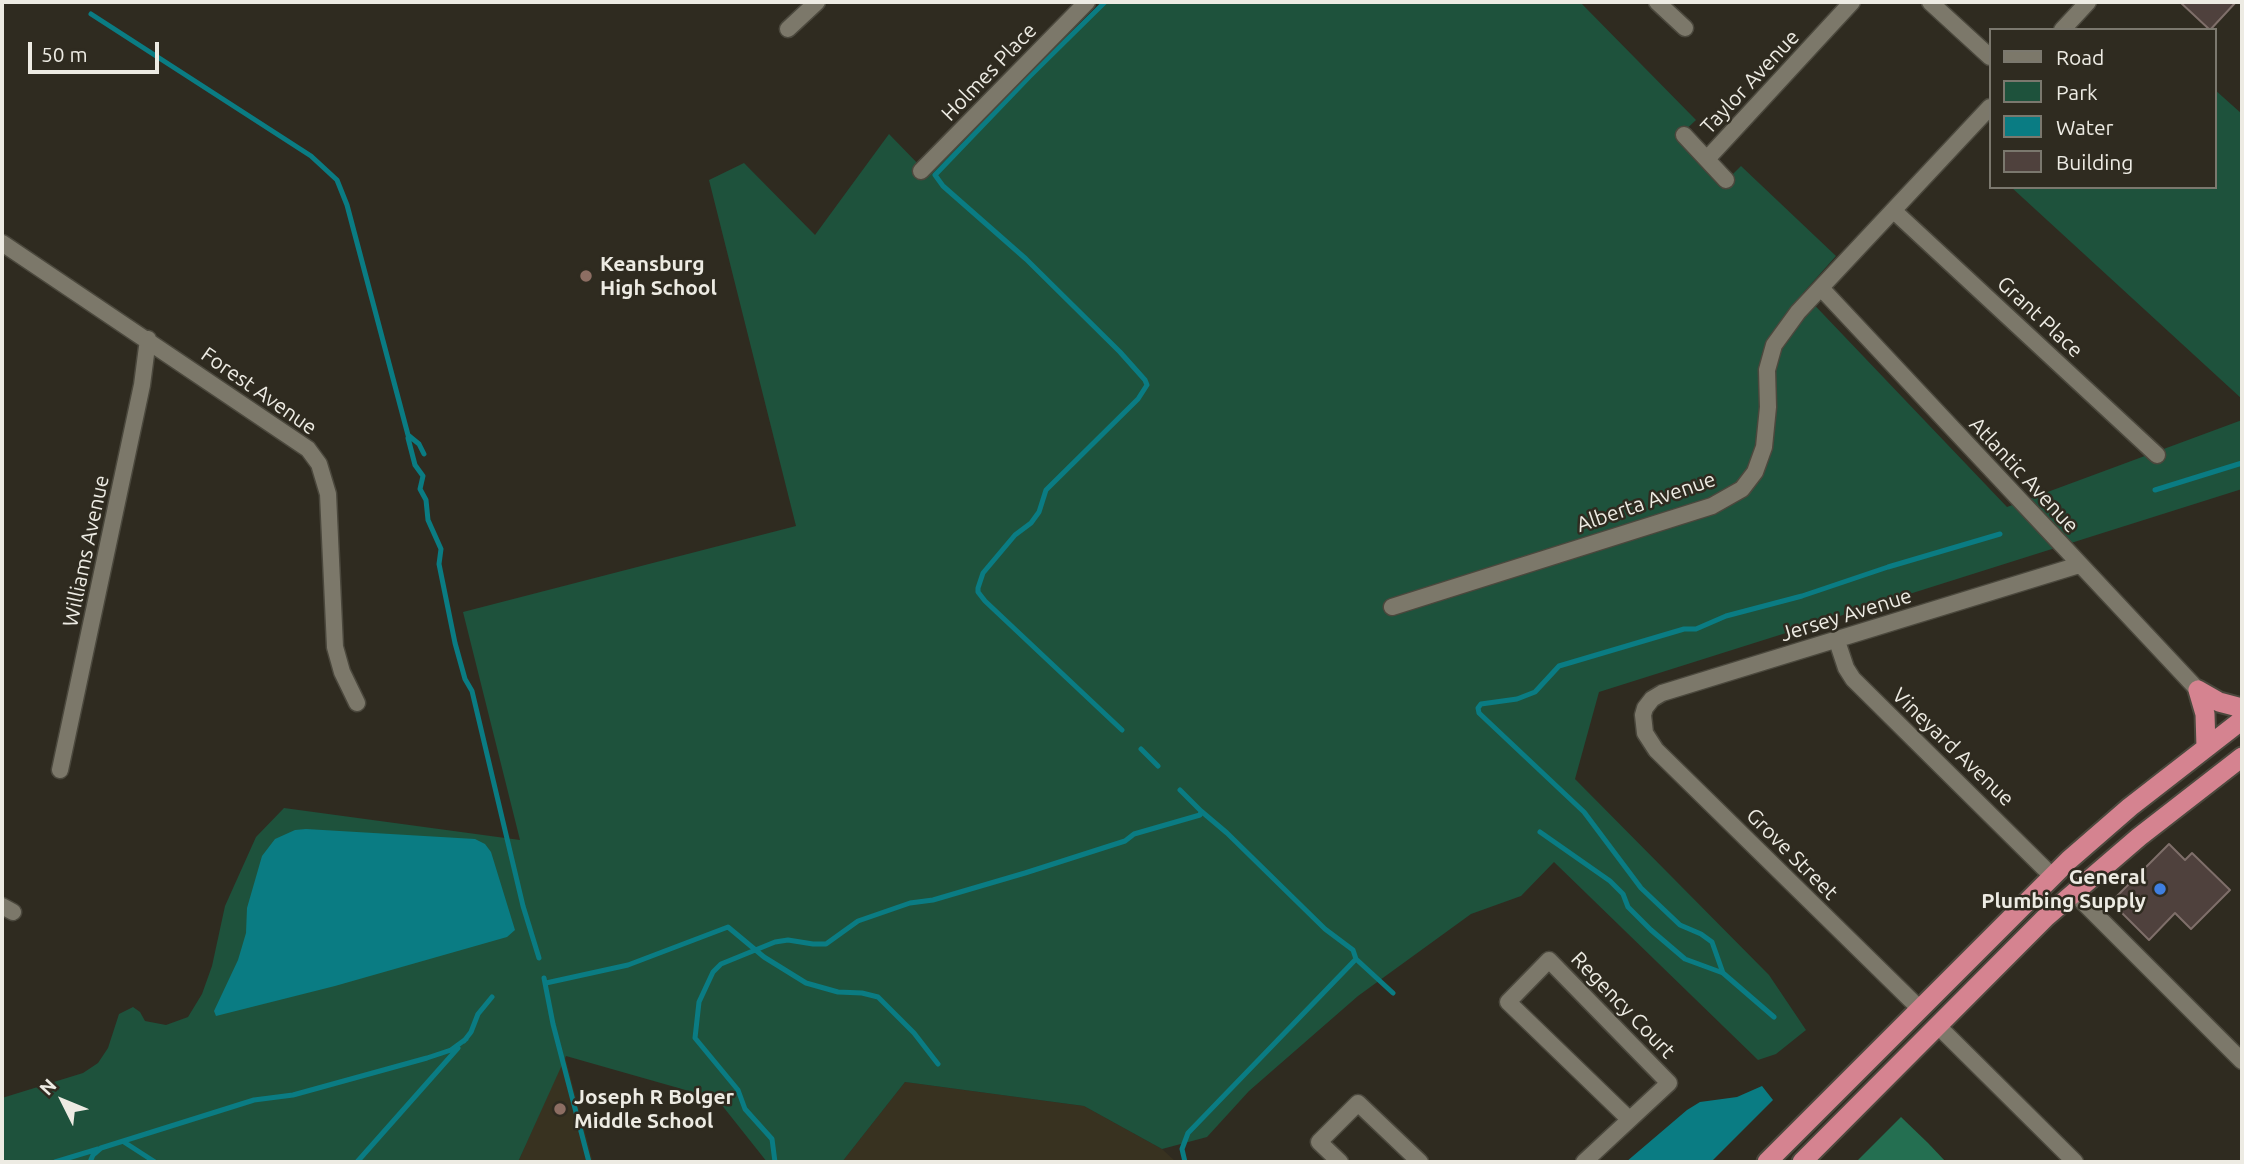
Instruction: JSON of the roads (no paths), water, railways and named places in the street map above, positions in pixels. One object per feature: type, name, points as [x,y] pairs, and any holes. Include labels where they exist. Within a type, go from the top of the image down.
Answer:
[{"type":"highway","points":[[2198,690],[2219,702],[2242,708]]},
{"type":"highway","points":[[2198,690],[2206,714],[2206,747]]},
{"type":"highway","points":[[1766,1162],[2052,876],[2130,807],[2242,720]]},
{"type":"highway","points":[[1802,1162],[2046,917],[2192,794],[2242,757]]},
{"type":"street","points":[[788,29],[817,2]]},
{"type":"street","name":"Holmes Place","points":[[921,171],[1087,2]]},
{"type":"street","points":[[1657,2],[1685,28]]},
{"type":"street","name":"Taylor Avenue","points":[[1707,159],[1852,2]]},
{"type":"street","points":[[1930,2],[1988,55]]},
{"type":"street","points":[[2064,28],[2088,2]]},
{"type":"street","name":"Alberta Avenue","points":[[1392,607],[1712,506],[1742,489],[1755,472],[1764,447],[1768,407],[1767,370],[1774,345],[1798,312],[1988,109]]},
{"type":"street","points":[[1684,135],[1727,180]]},
{"type":"street","name":"Grant Place","points":[[1894,211],[2157,455]]},
{"type":"street","name":"Forest Avenue","points":[[3,248],[302,442],[319,464],[328,494],[335,647],[342,671],[358,703]]},
{"type":"street","name":"Atlantic Avenue","points":[[1821,288],[2198,690]]},
{"type":"street","name":"Williams Avenue","points":[[60,770],[142,385],[148,340]]},
{"type":"street","name":"Jersey Avenue","points":[[1643,723],[1645,708],[1652,699],[1662,693],[2079,565]]},
{"type":"street","name":"Vineyard Avenue","points":[[1837,641],[1846,668],[1853,679],[2052,876]]},
{"type":"street","name":"Grove Street","points":[[1643,723],[1648,741],[1656,750],[1920,1009]]},
{"type":"street","points":[[2074,893],[2242,1061]]},
{"type":"street","name":"Regency Court","points":[[1584,1162],[1669,1083],[1549,960],[1508,1002],[1629,1119]]},
{"type":"street","points":[[1938,1026],[2075,1162]]},
{"type":"street","points":[[1340,1162],[1319,1142],[1358,1103],[1420,1162]]},
{"type":"water","points":[[295,830],[475,839],[485,844],[491,852],[515,930],[507,937],[335,986],[216,1016],[214,1011],[238,960],[246,933],[247,908],[262,856],[275,839]]},
{"type":"water","points":[[1762,1086],[1773,1100],[1711,1162],[1626,1162],[1700,1102],[1737,1097]]},
{"type":"waterway","points":[[1105,2],[935,175],[943,186],[1026,259],[1120,352],[1147,385],[1138,399],[1046,490],[1039,512],[1031,523],[1015,535],[983,573],[978,588],[985,601],[1122,730]]},
{"type":"waterway","points":[[91,14],[311,156],[337,180],[347,205],[408,435],[419,444],[424,454]]},
{"type":"waterway","points":[[408,438],[415,465],[423,476],[420,489],[426,500],[428,520],[441,549],[439,564],[455,643],[465,679],[472,691],[523,906],[539,958]]},
{"type":"waterway","points":[[2155,490],[2242,463]]},
{"type":"waterway","points":[[1774,1017],[1723,973],[1712,942],[1680,925],[1641,888],[1584,812],[1479,713],[1478,708],[1481,704],[1517,699],[1535,692],[1559,666],[1684,629],[1696,629],[1726,616],[1802,596],[2000,534]]},
{"type":"waterway","points":[[1141,749],[1158,766]]},
{"type":"waterway","points":[[775,1162],[772,1139],[745,1109],[738,1090],[695,1038],[699,1002],[713,972],[721,964],[775,942],[788,940],[826,944],[858,921],[910,903],[933,900],[1025,873],[1125,841],[1134,834],[1200,815],[1201,811],[1180,790]]},
{"type":"waterway","points":[[1185,1162],[1182,1149],[1188,1133],[1356,959],[1353,950],[1325,929],[1201,811]]},
{"type":"waterway","points":[[1540,832],[1610,881],[1623,894],[1628,907],[1685,959],[1723,973]]},
{"type":"waterway","points":[[546,983],[628,965],[728,927],[764,957],[806,983],[838,992],[878,997],[914,1033],[938,1064]]},
{"type":"waterway","points":[[1356,959],[1393,993]]},
{"type":"waterway","points":[[544,978],[553,1024],[589,1162]]},
{"type":"waterway","points":[[464,1041],[478,1014],[492,997]]},
{"type":"waterway","points":[[90,1162],[101,1148],[254,1100],[293,1095],[427,1058],[451,1050],[466,1039]]},
{"type":"waterway","points":[[357,1162],[458,1048]]},
{"type":"waterway","points":[[124,1142],[155,1162]]},
{"type":"waterway","points":[[55,1162],[98,1149]]},
{"type":"place","name":"Keansburg High School","points":[[586,276]]},
{"type":"place","name":"General Plumbing Supply","points":[[2160,889]]},
{"type":"place","name":"Joseph R Bolger Middle School","points":[[560,1109]]}]
